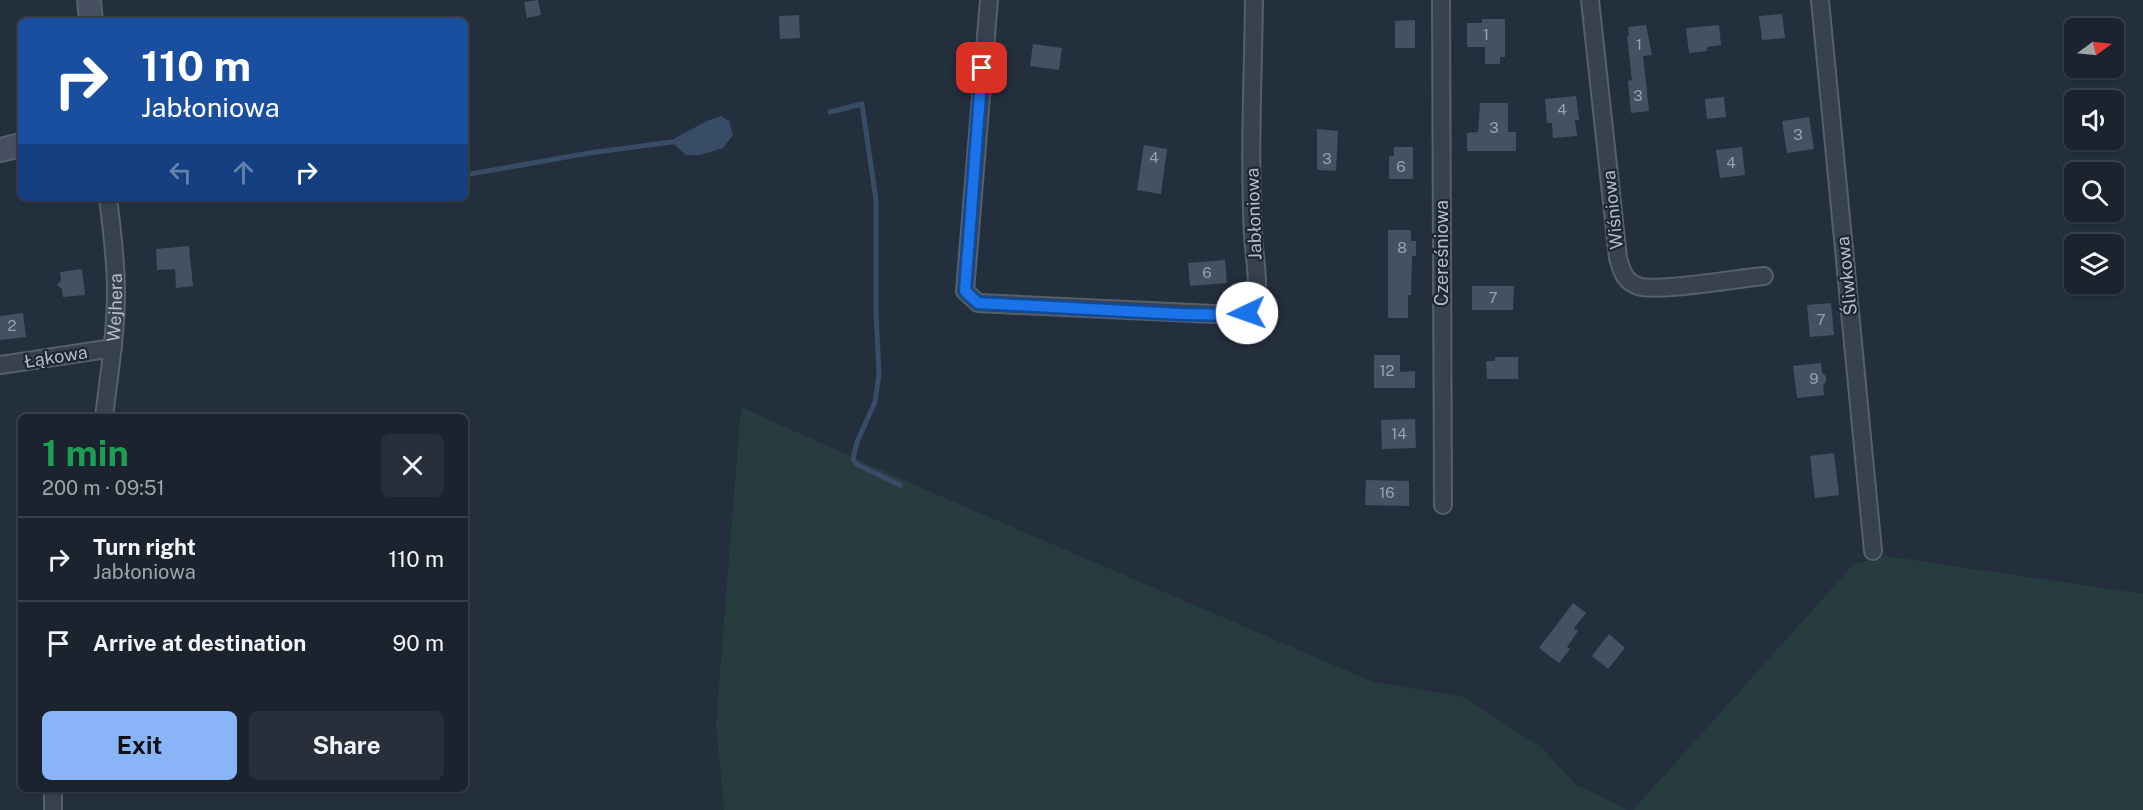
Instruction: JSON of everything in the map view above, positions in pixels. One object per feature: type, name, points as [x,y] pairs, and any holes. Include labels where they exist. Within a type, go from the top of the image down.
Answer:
[{"type":"street","points":[[89,0],[91,18]]},
{"type":"street","name":"Jabłoniowa","points":[[989,0],[965,291],[978,303],[1235,315],[1247,313],[1252,309],[1256,294],[1257,277],[1251,204],[1254,0]]},
{"type":"street","name":"Czereśniowa","points":[[1441,0],[1443,506]]},
{"type":"street","name":"Wiśniowa","points":[[1590,0],[1618,258],[1623,275],[1628,281],[1640,287],[1658,288],[1764,276]]},
{"type":"street","name":"Śliwkowa","points":[[1820,0],[1873,551]]},
{"type":"street","points":[[0,150],[18,146]]},
{"type":"street","name":"Wejhera","points":[[104,414],[113,348],[116,291],[114,242],[108,201]]},
{"type":"street","name":"Łąkowa","points":[[0,365],[113,348]]},
{"type":"street","points":[[53,792],[53,810]]},
{"type":"green space","points":[[741,407],[933,493],[1373,682],[1463,697],[1541,747],[1575,784],[1628,810],[724,810],[716,723]]},
{"type":"green space","points":[[1886,556],[2143,594],[2143,810],[1633,810],[1854,564]]},
{"type":"water","points":[[721,116],[729,121],[733,135],[723,148],[700,155],[686,155],[675,145],[675,138]]},
{"type":"building","points":[[538,0],[541,15],[527,18],[524,2]]},
{"type":"building","points":[[1782,14],[1785,38],[1762,40],[1759,16]]},
{"type":"building","points":[[799,15],[800,38],[780,39],[779,16]]},
{"type":"building","points":[[1482,19],[1505,19],[1505,57],[1500,57],[1500,64],[1485,64],[1485,47],[1467,47],[1467,23],[1482,23]]},
{"type":"building","points":[[1415,20],[1415,48],[1395,48],[1395,21]]},
{"type":"building","points":[[1646,25],[1652,55],[1643,56],[1649,111],[1631,113],[1628,81],[1632,80],[1628,27]]},
{"type":"building","points":[[1719,25],[1721,45],[1707,47],[1707,51],[1689,53],[1686,28]]},
{"type":"building","points":[[1033,44],[1062,48],[1059,70],[1030,66]]},
{"type":"building","points":[[1576,96],[1579,120],[1575,120],[1577,136],[1553,138],[1552,123],[1547,123],[1545,99]]},
{"type":"building","points":[[1724,97],[1726,117],[1707,119],[1705,99]]},
{"type":"building","points":[[1480,103],[1508,103],[1508,132],[1516,132],[1516,151],[1467,151],[1467,133],[1478,132]]},
{"type":"building","points":[[1809,117],[1814,149],[1787,153],[1782,121]]},
{"type":"building","points":[[1317,129],[1338,131],[1336,171],[1317,170]]},
{"type":"building","points":[[1144,145],[1167,149],[1161,194],[1137,190]]},
{"type":"building","points":[[1394,147],[1413,147],[1413,179],[1389,179],[1389,156],[1394,156]]},
{"type":"building","points":[[1742,147],[1745,175],[1720,178],[1716,150]]},
{"type":"building","points":[[1388,230],[1411,230],[1411,241],[1416,241],[1416,256],[1412,256],[1408,318],[1388,318]]},
{"type":"building","points":[[189,246],[193,286],[176,288],[175,269],[157,270],[156,249]]},
{"type":"building","points":[[1225,260],[1227,283],[1190,286],[1188,263]]},
{"type":"building","points":[[82,269],[85,295],[63,297],[62,289],[57,285],[61,280],[60,272]]},
{"type":"building","points":[[1472,286],[1514,286],[1513,310],[1472,310]]},
{"type":"building","points":[[1831,303],[1834,335],[1810,337],[1807,305]]},
{"type":"building","points":[[23,313],[26,337],[0,340],[0,316]]},
{"type":"building","points":[[1374,355],[1400,355],[1400,372],[1415,371],[1415,388],[1374,388]]},
{"type":"building","points":[[1495,357],[1518,357],[1518,379],[1487,379],[1486,361],[1495,361]]},
{"type":"building","points":[[1821,363],[1822,373],[1826,376],[1826,382],[1823,385],[1824,395],[1797,398],[1793,366]]},
{"type":"building","points":[[1415,419],[1416,448],[1382,449],[1381,420]]},
{"type":"building","points":[[1834,453],[1839,495],[1815,498],[1810,456]]},
{"type":"building","points":[[1366,480],[1409,481],[1409,506],[1365,505]]},
{"type":"building","points":[[1573,603],[1586,613],[1574,628],[1578,631],[1567,647],[1570,649],[1559,663],[1539,648]]},
{"type":"building","points":[[1609,634],[1625,648],[1608,669],[1592,656]]},
{"type":"waterway","points":[[830,112],[862,104],[876,200],[876,313],[879,374],[875,402],[857,442],[853,459],[856,464],[900,485]]},
{"type":"waterway","points":[[468,174],[589,153],[679,141]]},
{"type":"route","points":[[982,68],[965,291],[978,303],[1181,314],[1235,315],[1247,313]]}]
